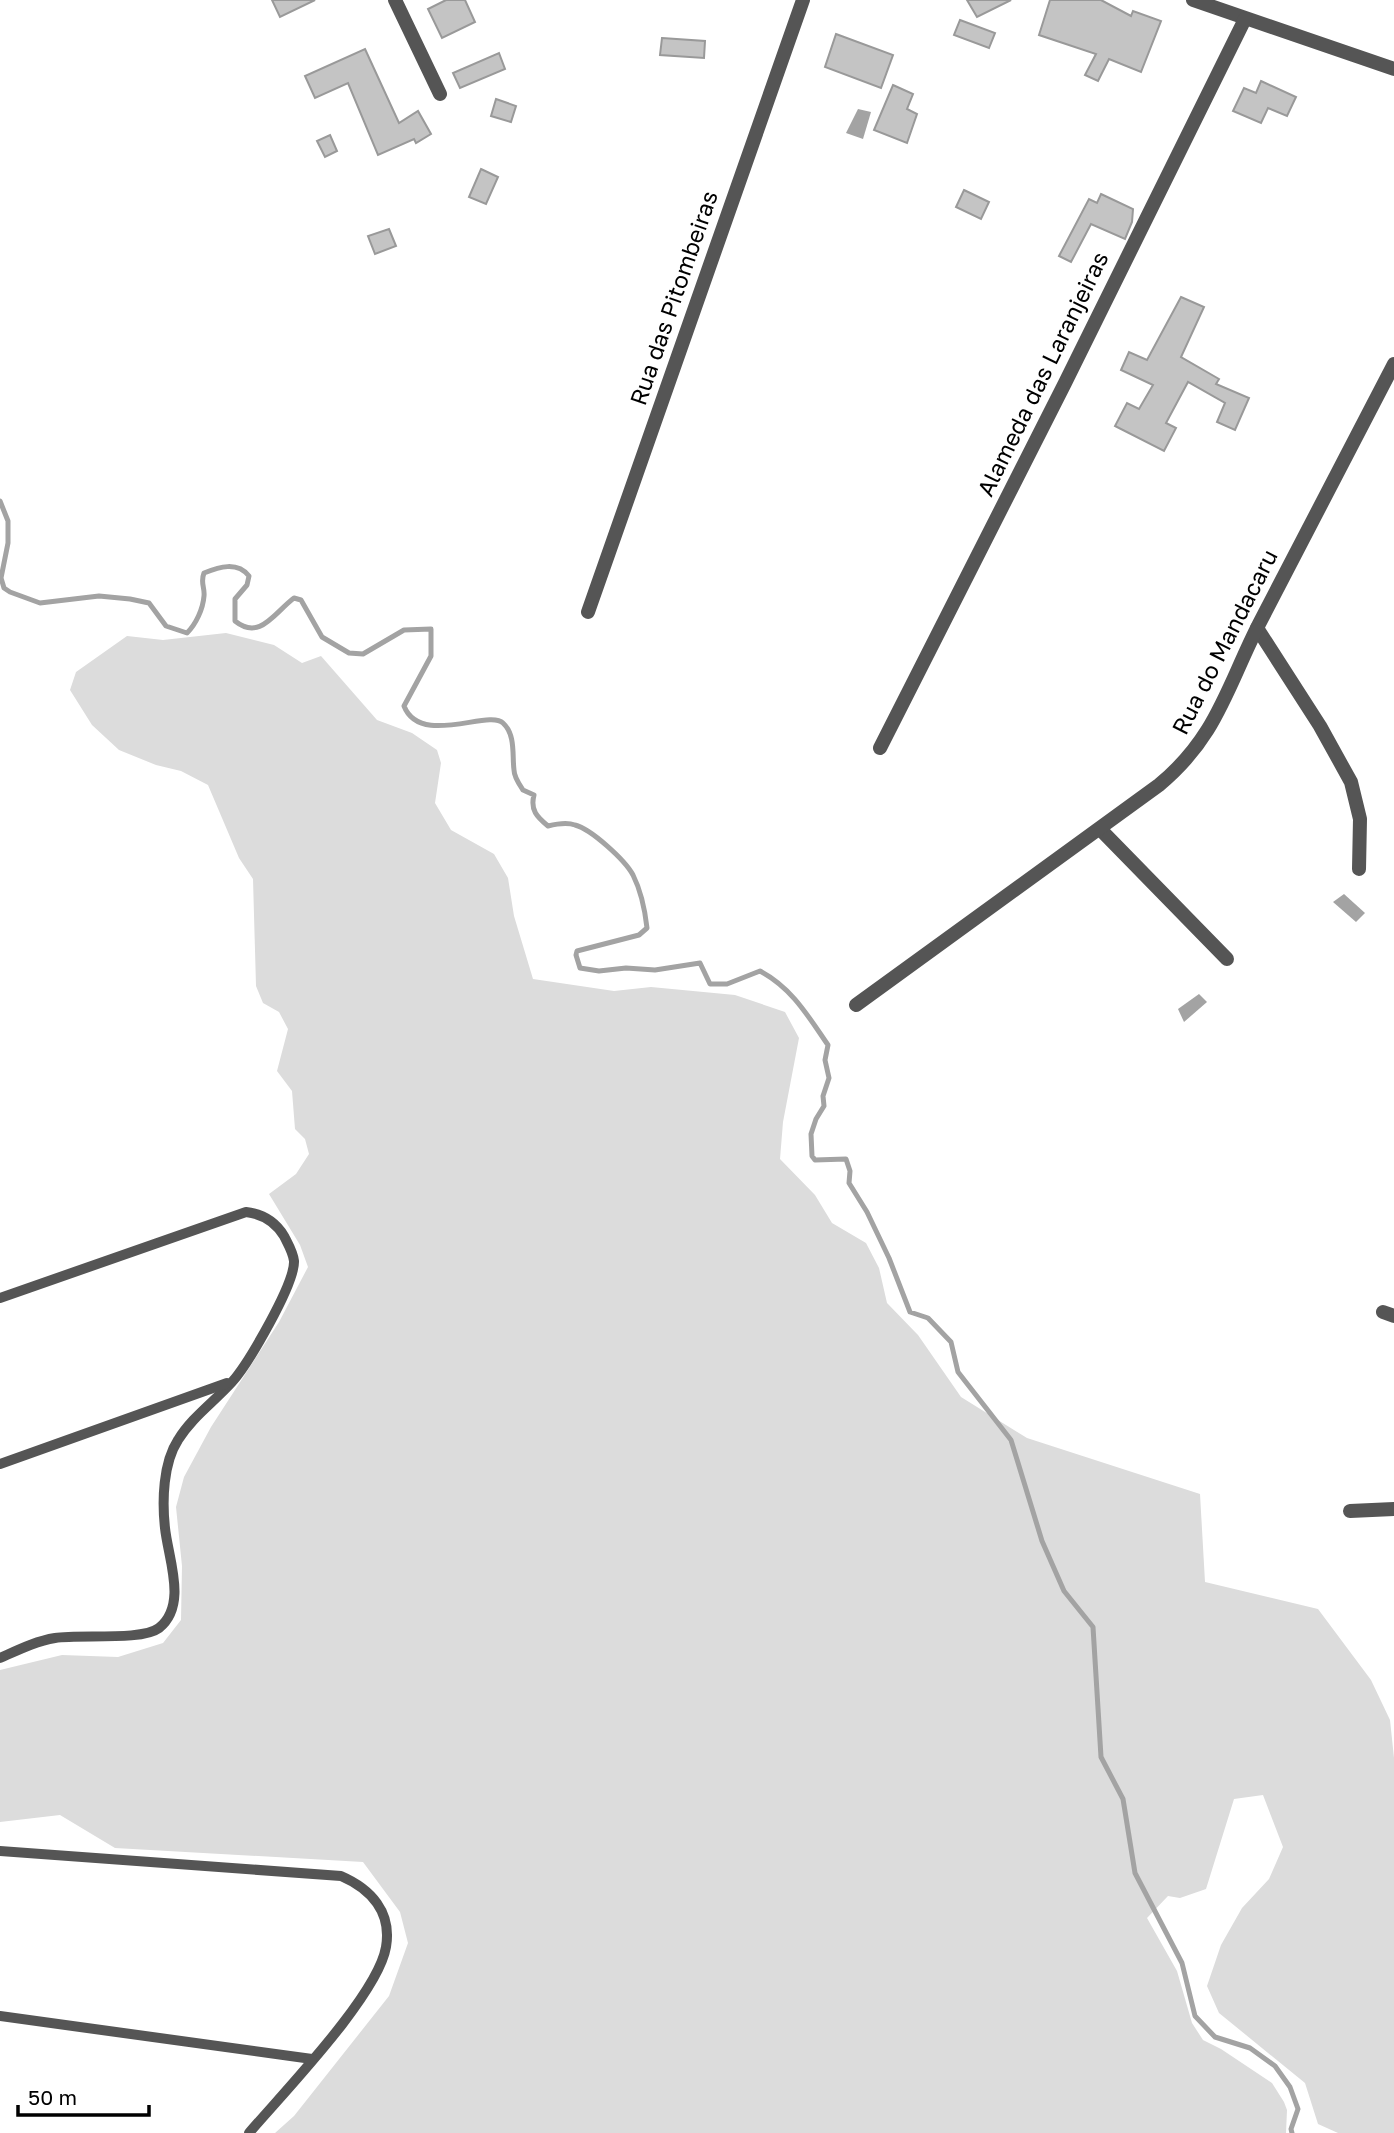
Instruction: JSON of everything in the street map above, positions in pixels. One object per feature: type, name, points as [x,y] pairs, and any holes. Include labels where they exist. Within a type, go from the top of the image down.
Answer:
[{"type":"street","points":[[395,0],[440,94]]},
{"type":"street","name":"Rua das Pitombeiras","points":[[588,612],[803,0]]},
{"type":"street","points":[[1193,0],[1394,69]]},
{"type":"street","name":"Alameda das Laranjeiras","points":[[880,748],[1245,19]]},
{"type":"street","name":"Rua do Mandacaru","points":[[856,1005],[1159,785],[1192,754],[1217,716],[1257,628],[1394,364]]},
{"type":"street","points":[[1257,628],[1320,726],[1350,782],[1360,819],[1359,869]]},
{"type":"street","points":[[1100,829],[1227,959]]},
{"type":"street","points":[[1350,1511],[1394,1509]]},
{"type":"lane","points":[[0,1298],[246,1212],[260,1214],[269,1219],[286,1240],[294,1261],[291,1279],[276,1312],[234,1381],[191,1422],[177,1441],[169,1459],[164,1525],[174,1591],[172,1613],[158,1629],[137,1636],[89,1635],[50,1639],[0,1658]]},
{"type":"lane","points":[[0,1464],[234,1381]]},
{"type":"lane","points":[[0,1851],[341,1876],[359,1883],[369,1891],[378,1905],[387,1930],[386,1949],[372,1982],[351,2012],[249,2133]]},
{"type":"lane","points":[[0,2016],[312,2059]]},
{"type":"shaded area","points":[[858,109],[871,112],[863,139],[846,133]]},
{"type":"shaded area","points":[[226,633],[274,645],[302,663],[321,656],[377,720],[412,733],[437,750],[441,763],[435,803],[451,830],[494,854],[508,878],[514,916],[533,979],[614,991],[651,987],[735,995],[785,1012],[799,1038],[783,1122],[780,1159],[815,1195],[832,1223],[866,1243],[879,1268],[887,1303],[918,1335],[961,1397],[1027,1438],[1200,1494],[1205,1582],[1318,1609],[1371,1680],[1390,1720],[1394,1758],[1394,2133],[1338,2133],[1318,2124],[1305,2083],[1219,2013],[1207,1986],[1221,1945],[1242,1908],[1269,1879],[1283,1847],[1263,1795],[1234,1799],[1206,1889],[1180,1898],[1168,1896],[1147,1918],[1177,1971],[1192,2023],[1203,2040],[1272,2083],[1287,2110],[1286,2133],[275,2133],[294,2116],[389,1996],[408,1943],[400,1912],[363,1862],[115,1848],[60,1815],[0,1822],[0,1670],[62,1655],[118,1657],[163,1643],[181,1620],[182,1566],[176,1507],[184,1477],[211,1427],[279,1322],[308,1267],[300,1245],[269,1194],[296,1174],[309,1154],[305,1139],[295,1129],[292,1091],[277,1071],[288,1029],[279,1012],[263,1003],[256,986],[253,879],[239,858],[208,785],[181,771],[156,765],[119,750],[92,725],[70,690],[76,672],[127,636],[163,640]]},
{"type":"shaded area","points":[[1344,894],[1365,913],[1356,922],[1333,902]]},
{"type":"shaded area","points":[[1199,994],[1207,1002],[1184,1022],[1178,1009]]},
{"type":"building","points":[[272,0],[315,0],[280,17]]},
{"type":"building","points":[[446,0],[465,0],[475,22],[442,38],[428,9]]},
{"type":"building","points":[[967,0],[1011,0],[977,17]]},
{"type":"building","points":[[1050,0],[1101,0],[1131,16],[1133,11],[1161,21],[1141,72],[1109,59],[1098,81],[1085,75],[1096,54],[1039,35]]},
{"type":"building","points":[[960,20],[995,33],[989,48],[954,35]]},
{"type":"building","points":[[836,34],[893,55],[881,88],[825,67]]},
{"type":"building","points":[[662,38],[705,41],[704,58],[660,55]]},
{"type":"building","points":[[365,49],[399,123],[418,111],[431,134],[416,143],[414,139],[378,155],[348,83],[315,98],[305,76]]},
{"type":"building","points":[[499,53],[505,69],[460,88],[453,73]]},
{"type":"building","points":[[1261,81],[1296,97],[1287,116],[1268,108],[1261,123],[1233,111],[1244,88],[1256,93]]},
{"type":"building","points":[[893,85],[913,94],[907,109],[917,114],[907,143],[874,130]]},
{"type":"building","points":[[496,99],[516,106],[511,122],[491,116]]},
{"type":"building","points":[[330,135],[337,151],[325,157],[317,141]]},
{"type":"building","points":[[481,169],[498,177],[486,204],[469,197]]},
{"type":"building","points":[[964,190],[989,202],[981,219],[956,207]]},
{"type":"building","points":[[1101,194],[1133,209],[1132,222],[1125,239],[1091,224],[1071,262],[1059,256],[1089,199],[1097,203]]},
{"type":"building","points":[[389,229],[396,246],[375,254],[368,236]]},
{"type":"building","points":[[1181,297],[1204,307],[1181,357],[1219,379],[1216,384],[1249,398],[1235,430],[1217,422],[1225,403],[1188,382],[1166,423],[1176,428],[1164,451],[1115,426],[1127,403],[1139,409],[1153,385],[1121,370],[1129,352],[1147,360]]},
{"type":"waterway","points":[[0,501],[8,521],[8,543],[1,578],[4,588],[40,603],[99,596],[130,599],[149,603],[166,626],[187,633],[202,606],[204,573],[222,567],[233,567],[249,576],[247,585],[235,599],[235,621],[244,626],[252,628],[266,623],[294,598],[301,600],[322,637],[349,653],[363,654],[404,630],[431,629],[431,656],[404,706],[412,718],[424,724],[439,726],[484,720],[503,723],[512,739],[514,773],[523,790],[534,795],[533,805],[538,816],[548,826],[572,824],[590,832],[623,861],[636,881],[647,928],[639,935],[577,951],[580,968],[599,971],[626,968],[655,970],[700,963],[710,984],[727,984],[760,971],[781,986],[798,1004],[828,1045],[825,1060],[829,1078],[823,1096],[824,1106],[811,1134],[812,1156],[815,1160],[846,1159],[850,1171],[849,1183],[867,1212],[889,1258],[910,1312],[928,1318],[951,1342],[958,1372],[1011,1440],[1042,1541],[1064,1591],[1093,1627],[1101,1757],[1123,1799],[1135,1873],[1182,1963],[1195,2016],[1215,2037],[1250,2048],[1275,2066],[1290,2087],[1298,2109],[1292,2133]]}]
